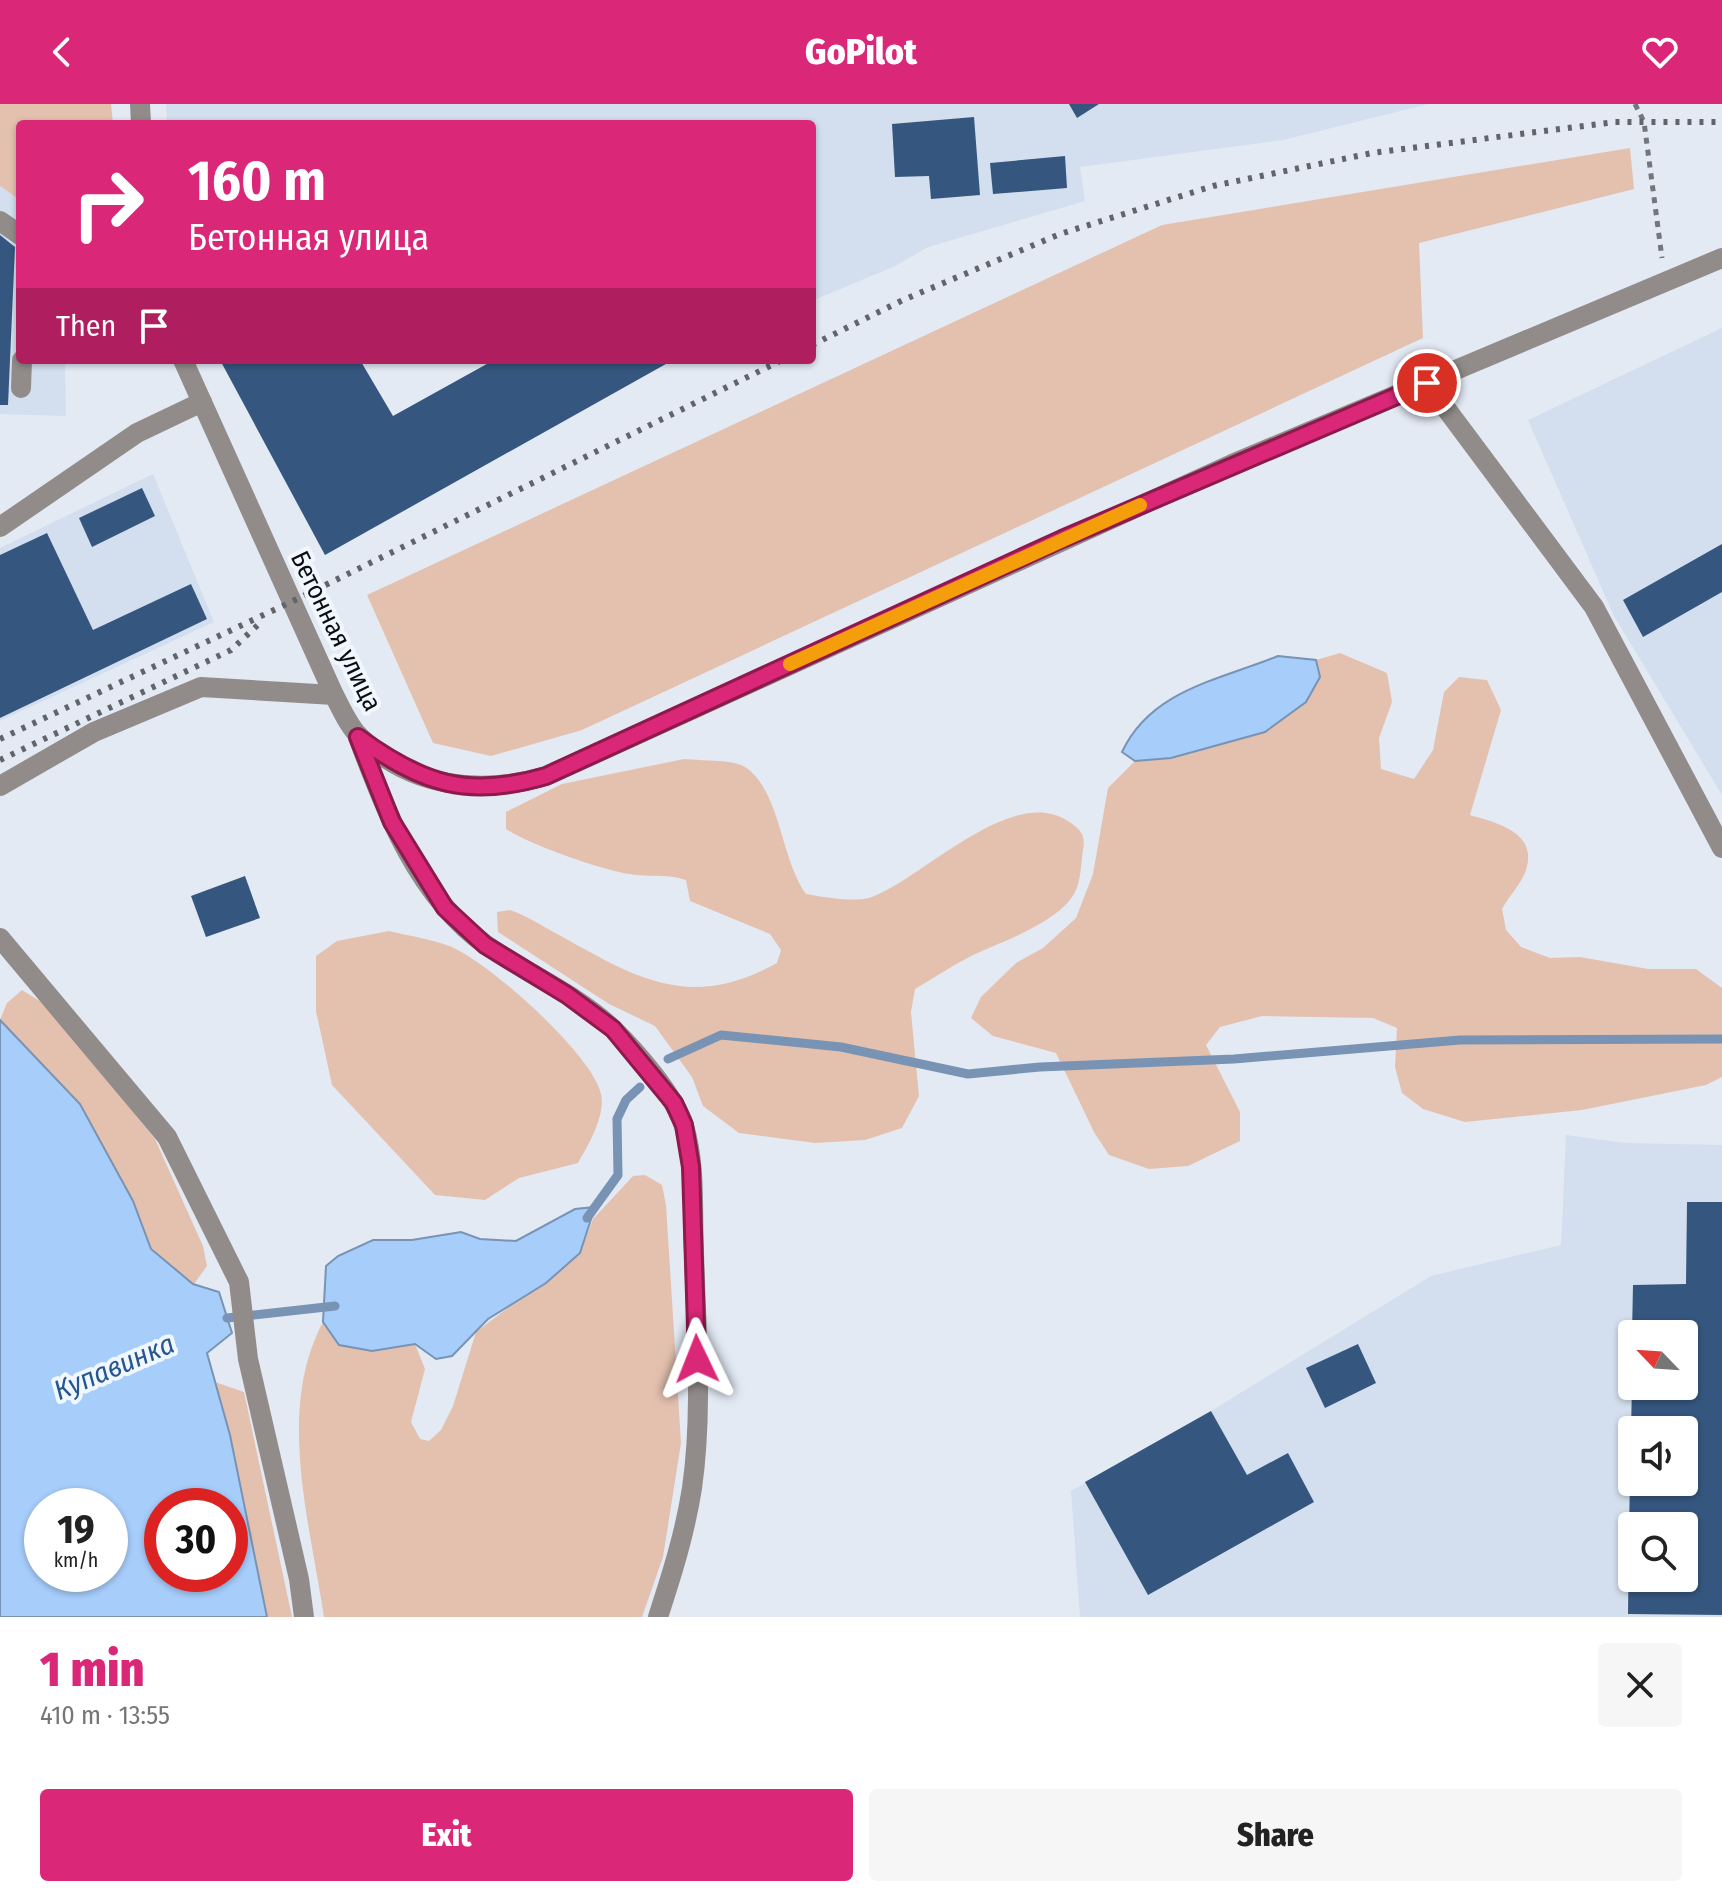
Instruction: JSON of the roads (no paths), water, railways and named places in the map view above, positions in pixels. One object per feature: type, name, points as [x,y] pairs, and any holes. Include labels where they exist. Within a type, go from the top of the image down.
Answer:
[{"type":"street","name":"Бетонная улица","points":[[185,364],[334,695],[358,737],[398,766],[451,784],[509,787],[546,776],[1062,539],[1722,258]]},
{"type":"street","points":[[21,388],[22,364]]},
{"type":"street","points":[[1427,383],[1594,607],[1722,848]]},
{"type":"street","points":[[0,527],[137,433],[202,402]]},
{"type":"street","points":[[0,786],[94,732],[201,687],[334,695]]},
{"type":"street","points":[[358,737],[392,822],[445,908],[485,945],[567,995],[613,1029],[674,1103],[684,1125],[691,1167],[698,1389],[692,1487],[681,1548],[658,1617]]},
{"type":"street","points":[[0,938],[167,1137],[239,1282],[248,1359],[299,1579],[304,1617]]},
{"type":"water","points":[[1278,656],[1316,660],[1320,677],[1306,702],[1265,732],[1171,758],[1135,761],[1122,752],[1150,714],[1169,701],[1210,681]]},
{"type":"water","name":"Купавинка","points":[[0,1020],[80,1104],[133,1201],[151,1249],[193,1284],[219,1292],[232,1333],[207,1353],[230,1435],[241,1488],[144,1488],[144,1592],[248,1592],[248,1524],[267,1617],[0,1617]]},
{"type":"water","points":[[595,1207],[580,1253],[546,1283],[488,1319],[452,1356],[436,1359],[415,1344],[372,1351],[339,1345],[323,1322],[326,1266],[338,1256],[373,1240],[412,1240],[461,1232],[480,1239],[516,1241],[575,1209]]},
{"type":"waterway","points":[[668,1059],[721,1035],[841,1047],[968,1074],[1040,1067],[1234,1059],[1460,1040],[1722,1039]]},
{"type":"waterway","points":[[587,1218],[618,1175],[617,1119],[626,1100],[640,1087]]},
{"type":"waterway","points":[[227,1318],[335,1306]]},
{"type":"railway","points":[[816,343],[903,300],[1060,234],[1213,186],[1372,153],[1615,122],[1722,122]]},
{"type":"railway","points":[[0,739],[291,602],[774,364]]},
{"type":"railway","points":[[0,760],[231,650],[260,623]]}]
